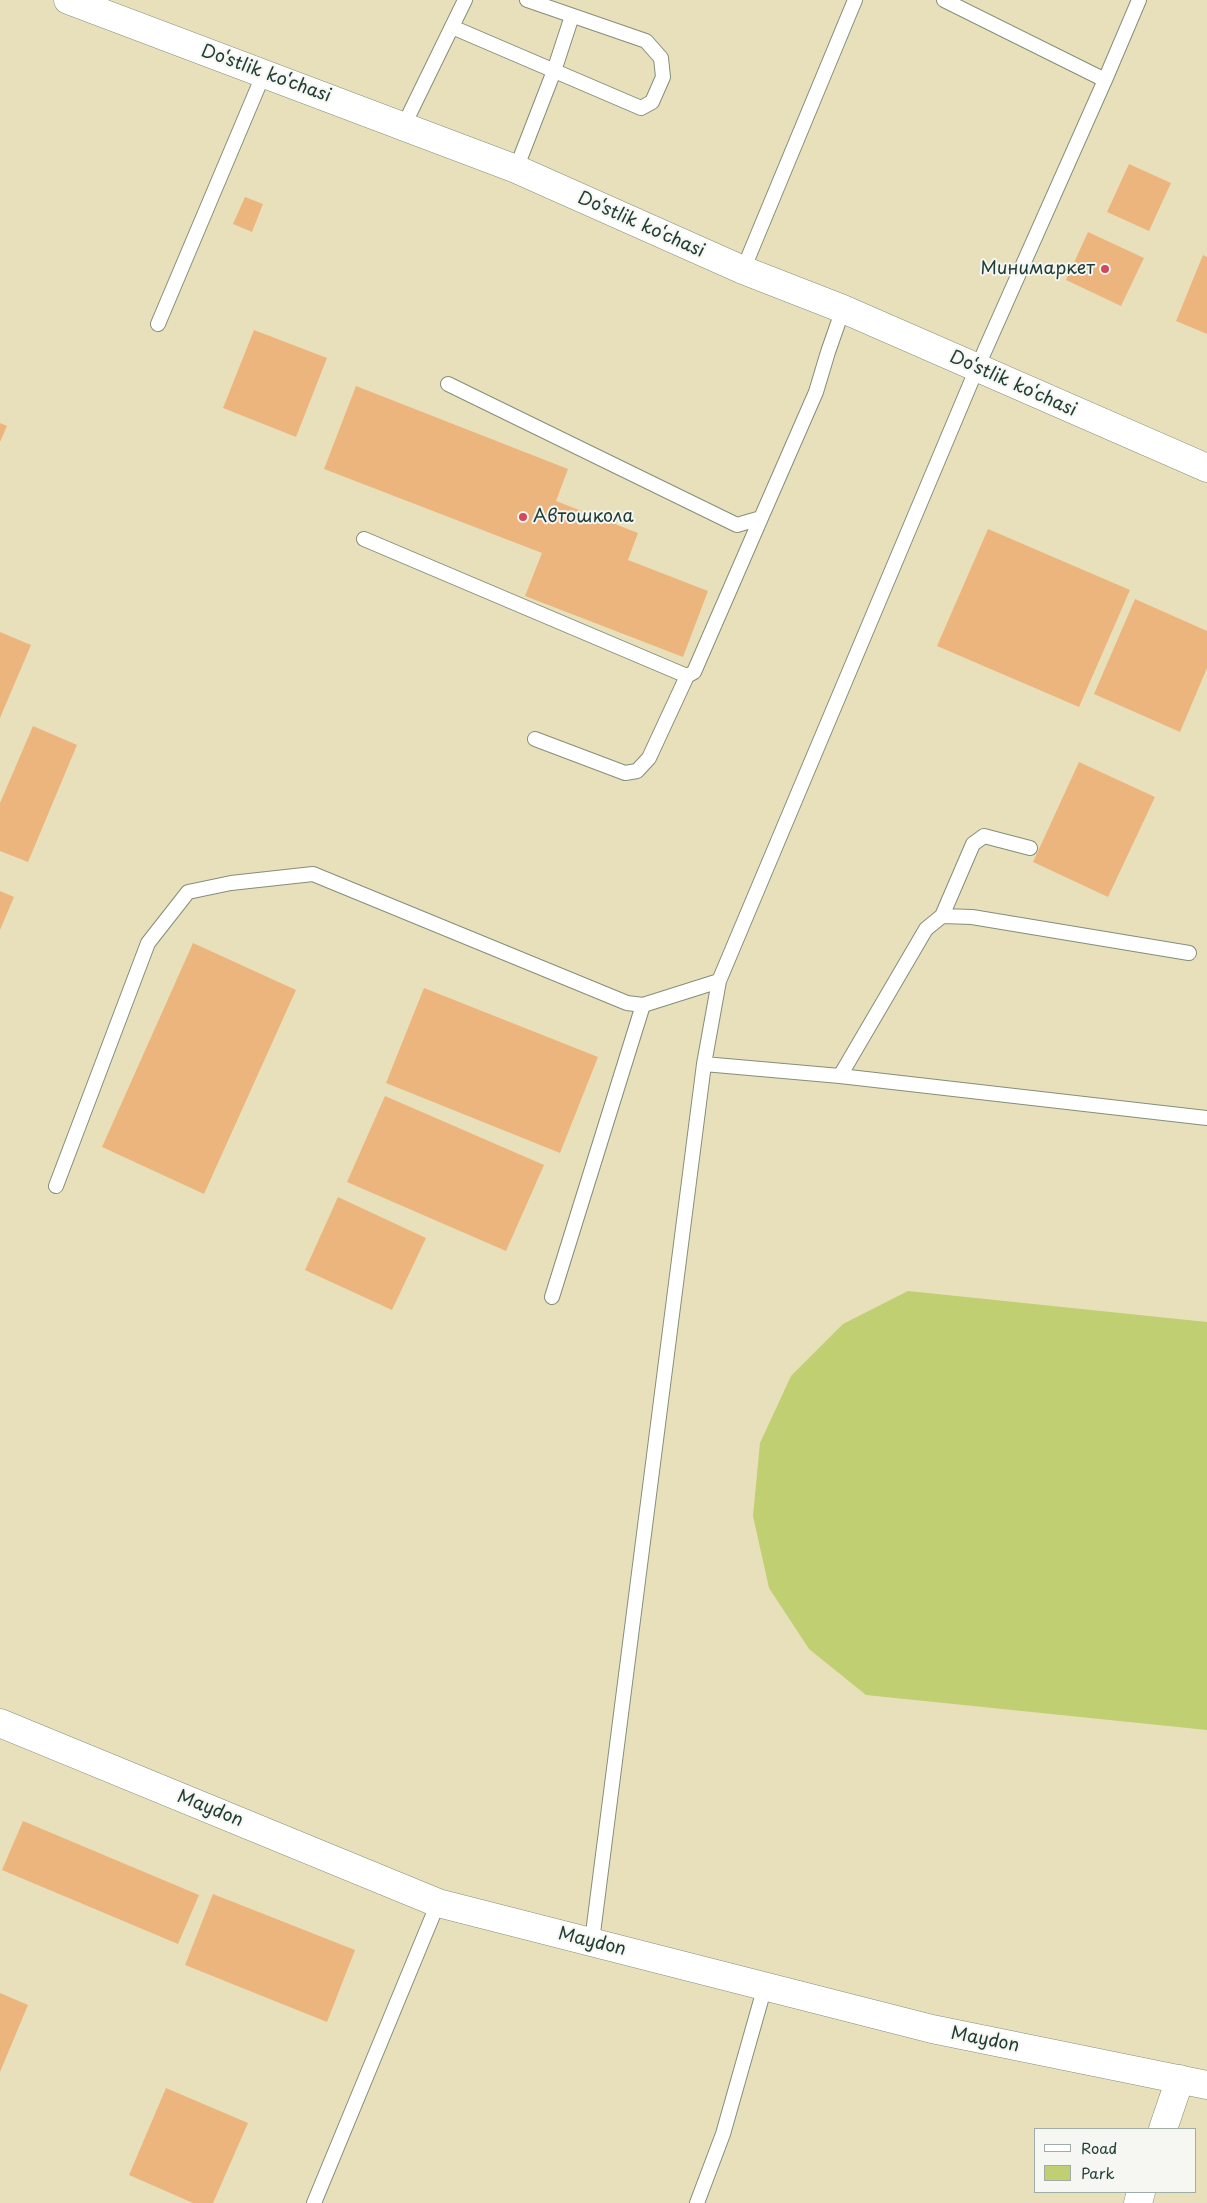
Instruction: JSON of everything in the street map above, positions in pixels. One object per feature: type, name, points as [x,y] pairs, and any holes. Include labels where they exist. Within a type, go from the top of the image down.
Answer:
[{"type":"street","name":"Do‘stlik ko‘chasi","points":[[68,0],[97,5],[264,73],[516,169],[743,270],[843,310],[1207,468]]},
{"type":"street","name":"Maydon","points":[[0,1723],[438,1903],[932,2030],[1207,2085]]},
{"type":"street","points":[[1163,2128],[1180,2079]]},
{"type":"lane","points":[[404,125],[466,0]]},
{"type":"lane","points":[[452,27],[641,108],[652,102],[663,77],[661,58],[646,41],[527,0]]},
{"type":"lane","points":[[743,270],[855,0]]},
{"type":"lane","points":[[944,0],[1105,80]]},
{"type":"lane","points":[[592,1942],[704,1064],[719,981],[977,368],[1139,0]]},
{"type":"lane","points":[[516,169],[554,71],[572,16]]},
{"type":"lane","points":[[158,324],[264,73]]},
{"type":"lane","points":[[535,739],[625,773],[637,771],[649,758],[687,676],[694,672],[816,392],[843,310]]},
{"type":"lane","points":[[448,384],[737,525],[761,518]]},
{"type":"lane","points":[[364,539],[687,676]]},
{"type":"lane","points":[[840,1076],[926,929],[942,916],[973,844],[984,836],[1030,848]]},
{"type":"lane","points":[[56,1186],[148,943],[188,892],[232,883],[313,874],[627,1003],[642,1005],[719,981]]},
{"type":"lane","points":[[942,916],[972,917],[1189,953]]},
{"type":"lane","points":[[552,1297],[642,1005]]},
{"type":"lane","points":[[704,1064],[840,1076],[1207,1118]]},
{"type":"lane","points":[[314,2203],[438,1903]]},
{"type":"lane","points":[[698,2203],[723,2134],[765,1986]]},
{"type":"green space","points":[[908,1291],[1207,1322],[1207,1730],[866,1695],[809,1649],[769,1588],[753,1516],[760,1443],[791,1376],[843,1324]]},
{"type":"building","points":[[1129,164],[1171,183],[1149,231],[1107,212]]},
{"type":"building","points":[[245,197],[263,204],[252,232],[233,224]]},
{"type":"building","name":"Минимаркет","points":[[1088,232],[1144,258],[1121,306],[1066,280]]},
{"type":"building","points":[[1203,255],[1207,257],[1207,334],[1176,321]]},
{"type":"building","points":[[254,330],[327,358],[296,437],[223,408]]},
{"type":"building","name":"Автошкола","points":[[356,386],[568,469],[556,501],[638,533],[628,560],[708,591],[683,657],[525,596],[542,553],[324,469]]},
{"type":"building","points":[[0,423],[7,426],[0,442]]},
{"type":"building","points":[[988,529],[1130,590],[1079,707],[937,646]]},
{"type":"building","points":[[1135,599],[1207,631],[1207,668],[1180,732],[1094,694]]},
{"type":"building","points":[[0,632],[31,645],[0,718]]},
{"type":"building","points":[[33,726],[77,745],[28,862],[0,851],[0,803]]},
{"type":"building","points":[[1079,762],[1155,797],[1108,897],[1033,862]]},
{"type":"building","points":[[0,891],[14,897],[0,930]]},
{"type":"building","points":[[193,943],[296,990],[204,1194],[102,1147]]},
{"type":"building","points":[[424,988],[598,1057],[560,1153],[386,1083]]},
{"type":"building","points":[[385,1096],[544,1165],[506,1251],[347,1182]]},
{"type":"building","points":[[338,1197],[426,1238],[392,1310],[305,1270]]},
{"type":"building","points":[[23,1821],[199,1895],[178,1944],[2,1870]]},
{"type":"building","points":[[213,1894],[355,1950],[327,2022],[185,1965]]},
{"type":"building","points":[[0,1993],[28,2005],[0,2072]]},
{"type":"building","points":[[166,2088],[248,2123],[213,2203],[193,2203],[129,2175]]},
{"type":"place","name":"Минимаркет","points":[[1105,269]]},
{"type":"place","name":"Автошкола","points":[[523,517]]}]
